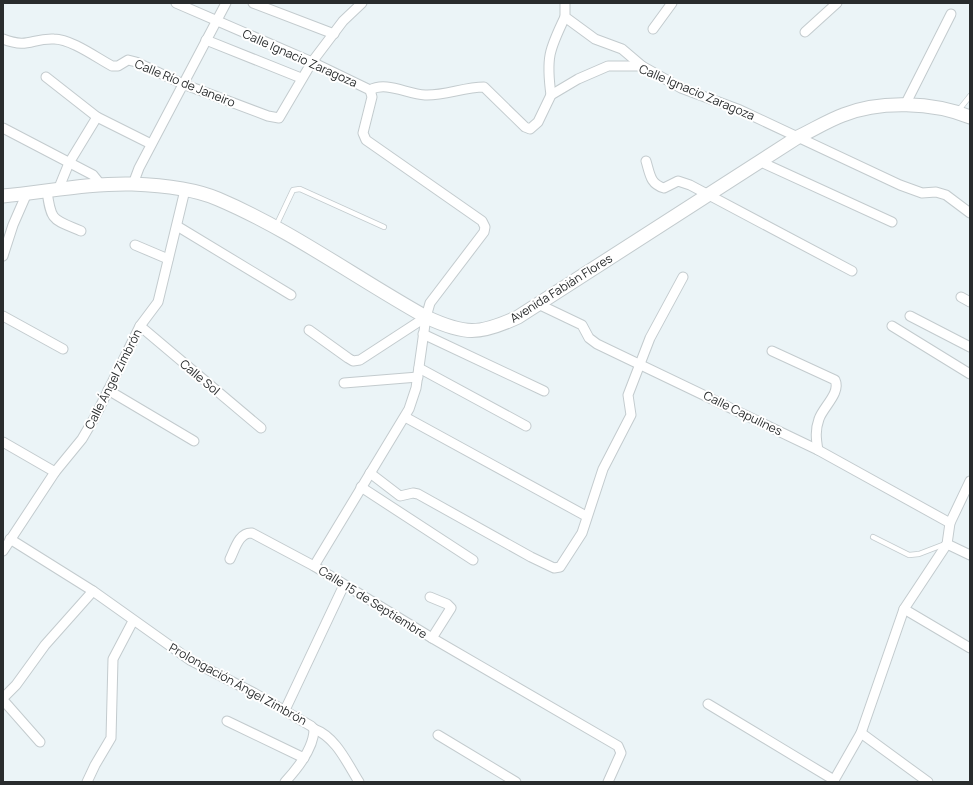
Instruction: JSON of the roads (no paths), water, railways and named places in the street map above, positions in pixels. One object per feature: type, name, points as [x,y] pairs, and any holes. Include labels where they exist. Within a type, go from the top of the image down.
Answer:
[{"type":"main road","name":"Avenida Fabián Flores","points":[[3,196],[101,185],[133,184],[185,190],[218,198],[275,227],[426,317],[449,327],[469,331],[482,331],[496,327],[518,317],[798,137],[850,112],[905,105],[932,106],[970,117]]},
{"type":"street","name":"Calle Ignacio Zaragoza","points":[[176,3],[312,62],[370,90],[377,86],[385,86],[425,95],[484,87],[525,127],[530,129],[538,122],[551,95],[578,79],[608,66],[642,66],[681,88],[740,110],[900,185],[922,193],[936,192],[946,195],[970,212]]},
{"type":"street","points":[[133,184],[151,144],[226,3]]},
{"type":"street","points":[[253,3],[334,34]]},
{"type":"street","points":[[206,40],[301,78],[343,21],[362,3]]},
{"type":"street","points":[[551,95],[548,70],[551,46],[566,17],[565,3]]},
{"type":"street","points":[[654,29],[672,3]]},
{"type":"street","points":[[805,32],[837,3]]},
{"type":"street","points":[[905,105],[951,14]]},
{"type":"street","points":[[566,17],[595,39],[622,50],[642,66]]},
{"type":"street","name":"Calle Río de Janeiro","points":[[3,39],[16,44],[28,44],[55,39],[67,42],[112,66],[118,66],[128,60],[183,84],[268,116],[279,118],[301,78]]},
{"type":"street","points":[[46,78],[97,117],[151,144]]},
{"type":"street","name":"Calle 15 de Septiembre","points":[[370,90],[372,97],[362,133],[366,140],[482,221],[485,227],[484,232],[430,303],[426,317],[413,399],[405,417],[360,487],[314,566],[432,638],[618,746],[621,753],[608,782]]},
{"type":"street","points":[[81,231],[55,220],[50,212],[53,190],[97,117]]},
{"type":"street","points":[[3,128],[93,175],[101,185]]},
{"type":"street","points":[[646,162],[652,182],[657,186],[664,188],[678,181],[708,195],[852,271]]},
{"type":"street","points":[[761,162],[892,222]]},
{"type":"street","name":"Calle Ángel Zimbrón","points":[[3,551],[55,472],[82,439],[140,326],[158,302],[185,190]]},
{"type":"street","points":[[3,256],[13,225],[27,194]]},
{"type":"street","points":[[177,226],[291,295]]},
{"type":"street","points":[[135,245],[168,259]]},
{"type":"street","points":[[370,473],[400,496],[413,492],[418,494],[531,557],[554,568],[560,567],[582,533],[586,516],[603,470],[631,416],[628,395],[650,338],[683,277]]},
{"type":"street","points":[[961,297],[970,302]]},
{"type":"street","name":"Calle Capulines","points":[[538,304],[582,326],[589,338],[597,344],[818,450],[950,522]]},
{"type":"street","points":[[3,316],[63,349]]},
{"type":"street","points":[[910,316],[970,347]]},
{"type":"street","points":[[309,330],[353,361],[360,360],[426,317]]},
{"type":"street","name":"Calle Sol","points":[[140,326],[261,428]]},
{"type":"street","points":[[892,326],[970,374]]},
{"type":"street","points":[[423,334],[544,391]]},
{"type":"street","points":[[772,351],[835,380],[837,385],[836,391],[819,418],[816,430],[818,450]]},
{"type":"street","points":[[344,383],[418,373],[526,426]]},
{"type":"street","points":[[108,390],[194,441]]},
{"type":"street","points":[[405,417],[586,516]]},
{"type":"street","points":[[3,442],[55,472]]},
{"type":"street","points":[[708,704],[833,781],[861,733],[904,609],[947,544],[950,522],[970,481]]},
{"type":"street","points":[[360,487],[473,560]]},
{"type":"street","points":[[230,559],[243,534],[252,533],[314,566]]},
{"type":"street","name":"Prolongación Ángel Zimbrón","points":[[10,540],[93,591],[133,621],[190,660],[285,710],[314,729],[314,734],[304,758],[285,782]]},
{"type":"street","points":[[947,544],[970,555]]},
{"type":"street","points":[[285,710],[344,585]]},
{"type":"street","points":[[40,742],[3,699],[16,685],[45,645],[93,591]]},
{"type":"street","points":[[430,597],[446,604],[451,608],[432,638]]},
{"type":"street","points":[[904,609],[970,648]]},
{"type":"street","points":[[87,782],[94,765],[112,738],[114,659],[133,621]]},
{"type":"street","points":[[227,721],[304,758]]},
{"type":"street","points":[[314,729],[323,732],[330,739],[359,782]]},
{"type":"street","points":[[861,733],[928,782]]},
{"type":"street","points":[[438,735],[516,782]]},
{"type":"lane","points":[[956,112],[970,96]]},
{"type":"lane","points":[[275,227],[293,190],[300,189],[384,228]]},
{"type":"lane","points":[[873,537],[909,555],[932,550],[947,544]]}]
